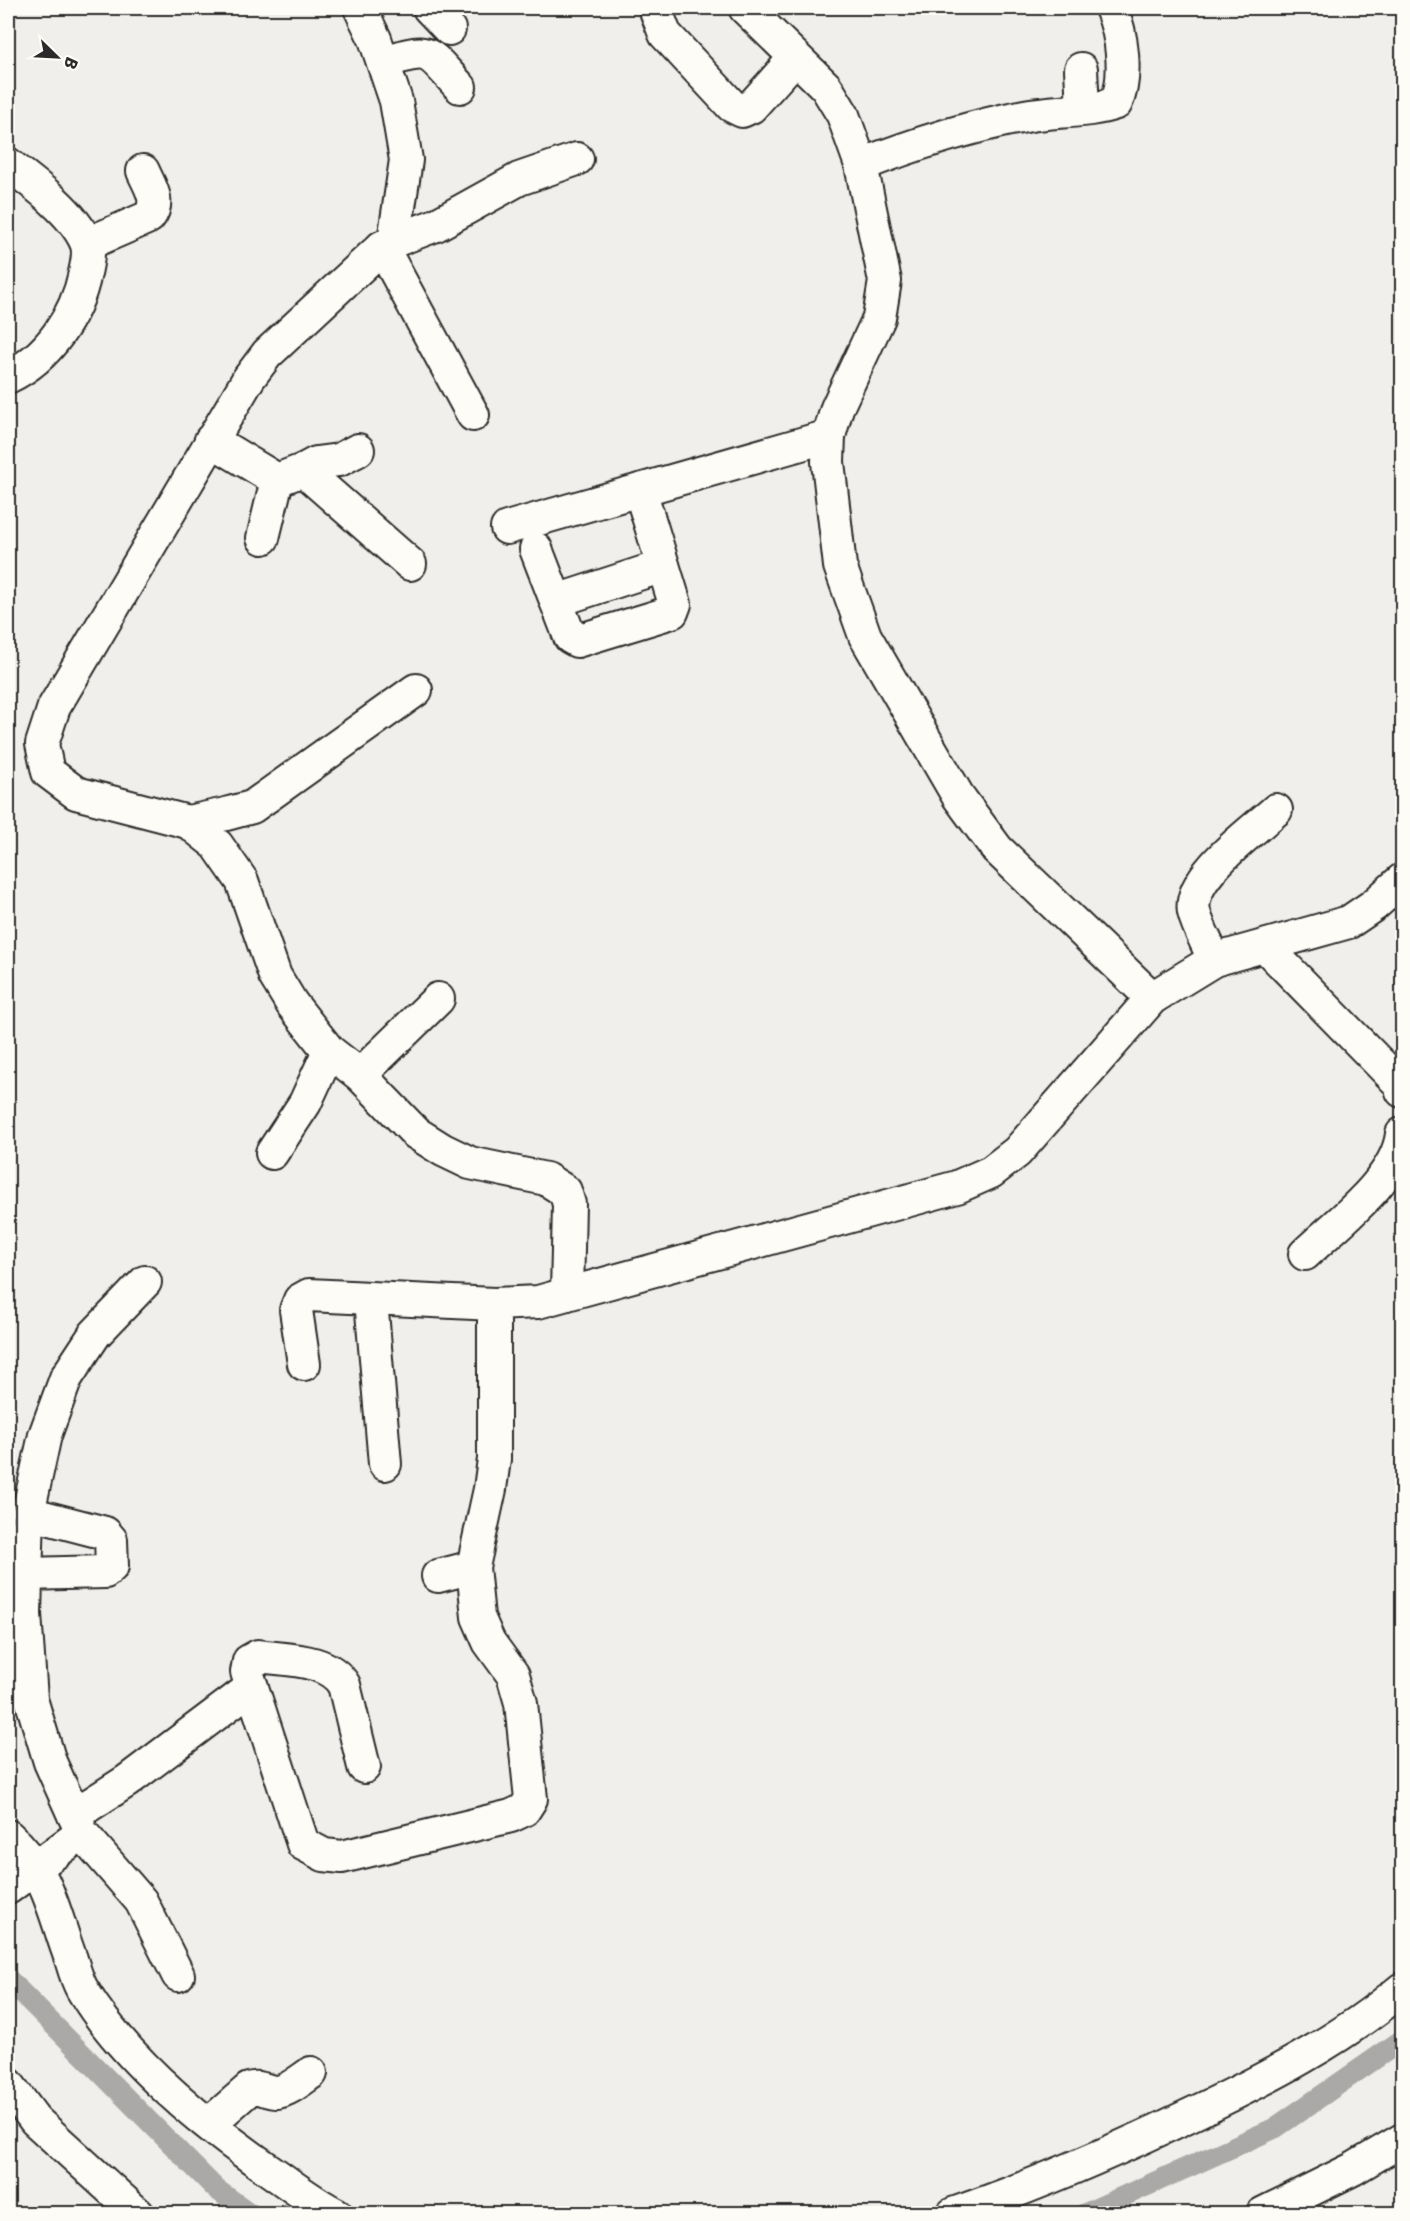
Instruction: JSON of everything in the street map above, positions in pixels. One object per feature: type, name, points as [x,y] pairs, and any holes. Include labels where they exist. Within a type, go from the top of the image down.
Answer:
[{"type":"street","points":[[655,8],[665,34],[732,106],[742,111],[751,106],[795,58]]},
{"type":"street","points":[[745,8],[826,87],[843,115],[861,165],[885,281],[879,318],[837,408],[829,436],[828,462],[840,566],[865,636],[958,796],[997,849],[1152,998]]},
{"type":"street","points":[[861,165],[918,143],[982,124],[1050,111],[1083,109],[1116,103],[1121,92],[1121,59],[1111,8]]},
{"type":"street","points":[[370,10],[396,101],[406,160],[388,244],[473,415]]},
{"type":"street","points":[[383,62],[419,51],[430,55],[460,87]]},
{"type":"street","points":[[1081,69],[1083,109]]},
{"type":"street","points":[[567,1294],[569,1204],[565,1191],[546,1179],[470,1163],[416,1133],[360,1075],[329,1051],[292,1004],[275,976],[242,881],[218,845],[188,822],[76,793],[48,772],[42,744],[54,707],[211,440],[249,378],[267,354],[388,244],[462,213],[519,179],[577,159]]},
{"type":"street","points":[[8,164],[39,188],[78,228],[87,244],[81,291],[62,331],[27,368],[8,377]]},
{"type":"street","points":[[87,244],[149,217],[155,209],[156,198],[143,171]]},
{"type":"street","points":[[507,528],[829,436]]},
{"type":"street","points":[[211,440],[290,475],[410,564]]},
{"type":"street","points":[[263,538],[290,475],[316,463],[339,460],[358,450]]},
{"type":"street","points":[[536,549],[570,638],[577,641],[672,612],[675,604],[640,490]]},
{"type":"street","points":[[556,601],[663,566]]},
{"type":"street","points":[[188,822],[252,807],[416,690]]},
{"type":"street","points":[[1214,960],[1194,911],[1195,892],[1204,876],[1276,810]]},
{"type":"street","points":[[304,1364],[297,1310],[300,1300],[309,1296],[494,1304],[538,1302],[957,1187],[990,1172],[1017,1152],[1152,998],[1214,960],[1349,922],[1374,905],[1402,880]]},
{"type":"street","points":[[1266,947],[1390,1063],[1402,1091]]},
{"type":"street","points":[[360,1075],[438,999]]},
{"type":"street","points":[[272,1153],[305,1103],[329,1051]]},
{"type":"street","points":[[1305,1254],[1378,1183],[1394,1163],[1402,1134]]},
{"type":"street","points":[[145,1282],[95,1334],[66,1378],[45,1435],[28,1513],[25,1614],[31,1699],[50,1762],[78,1824],[141,1901],[178,1975]]},
{"type":"street","points":[[371,1300],[385,1464]]},
{"type":"street","points":[[364,1767],[344,1684],[337,1674],[327,1667],[258,1656],[249,1661],[247,1672],[303,1844],[324,1855],[342,1857],[511,1816],[524,1810],[531,1799],[522,1703],[513,1676],[489,1642],[478,1617],[472,1567],[490,1489],[494,1459],[494,1304]]},
{"type":"street","points":[[25,1574],[105,1572],[112,1566],[111,1540],[105,1533],[28,1513]]},
{"type":"street","points":[[438,1576],[472,1567]]},
{"type":"street","points":[[23,1878],[78,1824],[143,1769],[252,1687]]},
{"type":"street","points":[[8,1836],[23,1878],[56,1910],[81,1988],[147,2072],[251,2158],[320,2206],[336,2214]]},
{"type":"street","points":[[953,2214],[1128,2144],[1242,2090],[1370,2017],[1402,1989]]},
{"type":"street","points":[[209,2124],[249,2089],[256,2086],[276,2092],[284,2090],[311,2073]]},
{"type":"street","points":[[8,2084],[35,2120],[138,2214]]},
{"type":"street","points":[[1262,2214],[1353,2169],[1402,2140]]},
{"type":"waterway","points":[[8,1979],[216,2189],[251,2214]]},
{"type":"waterway","points":[[1084,2214],[1275,2128],[1402,2040]]}]
